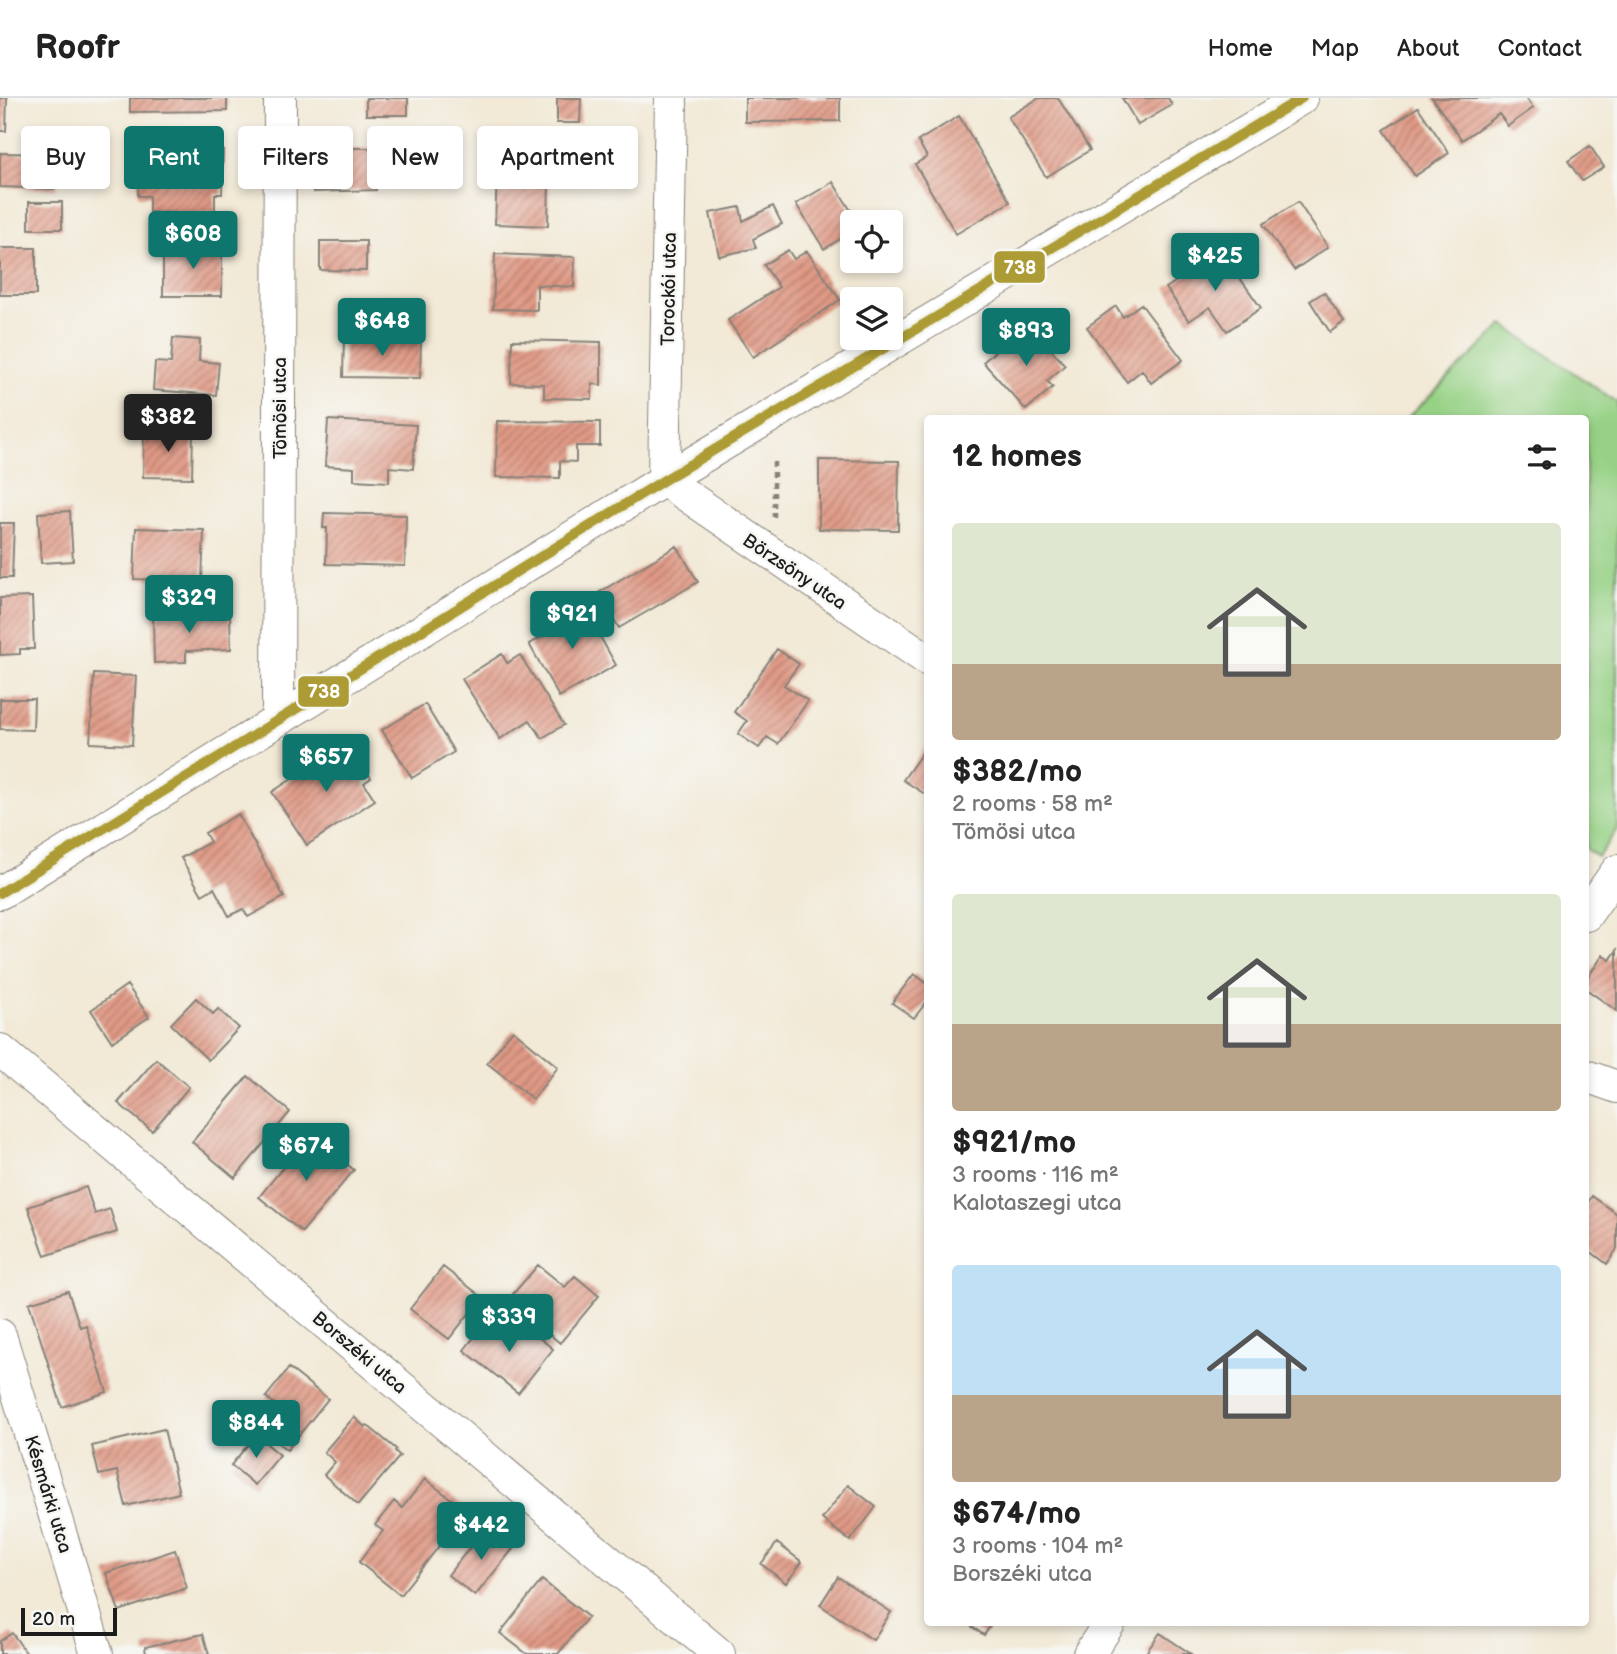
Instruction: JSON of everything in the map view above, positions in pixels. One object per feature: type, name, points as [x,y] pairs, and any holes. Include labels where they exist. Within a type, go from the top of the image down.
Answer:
[{"type":"street","name":"Tömösi utca","points":[[278,718],[280,98]]},
{"type":"street","name":"Torockói utca","points":[[664,480],[671,98]]},
{"type":"street","points":[[0,892],[664,480],[1302,98]]},
{"type":"street","name":"Börzsöny utca","points":[[664,480],[924,657]]},
{"type":"street","points":[[1589,911],[1617,871]]},
{"type":"street","name":"Borszéki utca","points":[[0,1050],[719,1654]]},
{"type":"street","points":[[1589,1077],[1617,1087]]},
{"type":"street","name":"Késmárki utca","points":[[0,1335],[97,1654]]},
{"type":"street","points":[[1089,1654],[1108,1626]]},
{"type":"path","points":[[774,461],[774,556]]},
{"type":"green space","points":[[1503,325],[1617,402],[1617,829],[1598,857],[1589,851],[1589,415],[1410,415]]},
{"type":"building","points":[[0,98],[7,98],[6,131],[0,131]]},
{"type":"building","points":[[130,98],[227,98],[227,111],[130,112]]},
{"type":"building","points":[[366,98],[408,98],[408,115],[366,115]]},
{"type":"building","points":[[557,98],[581,98],[580,123],[557,123]]},
{"type":"building","points":[[745,98],[840,98],[840,121],[745,122]]},
{"type":"building","points":[[1039,98],[1058,98],[1090,150],[1046,177],[1008,117]]},
{"type":"building","points":[[1122,98],[1168,98],[1172,105],[1138,125]]},
{"type":"building","points":[[1432,98],[1526,98],[1533,108],[1508,126],[1499,114],[1462,140]]},
{"type":"building","points":[[1418,107],[1449,153],[1415,176],[1384,130]]},
{"type":"building","points":[[959,116],[1010,202],[956,234],[915,164],[927,157],[918,141]]},
{"type":"building","points":[[1590,146],[1604,167],[1582,181],[1568,161]]},
{"type":"building","points":[[353,148],[367,148],[367,189],[376,190],[313,192],[313,189],[353,189]]},
{"type":"building","points":[[0,153],[21,153],[21,188],[0,187]]},
{"type":"building","points":[[833,182],[850,210],[840,210],[840,239],[824,249],[796,204]]},
{"type":"building","points":[[138,189],[222,189],[222,194],[215,194],[215,213],[199,213],[198,221],[173,220],[173,213],[149,212],[149,196],[138,196]]},
{"type":"building","points":[[496,189],[549,189],[548,226],[495,224]]},
{"type":"building","points":[[29,202],[62,202],[62,229],[29,229]]},
{"type":"building","points":[[1298,202],[1328,247],[1294,270],[1263,224]]},
{"type":"building","points":[[773,206],[782,224],[753,239],[756,248],[719,256],[710,213],[740,207],[743,221]]},
{"type":"building","points":[[184,241],[215,241],[215,252],[222,252],[222,296],[163,296],[163,252],[183,252]]},
{"type":"building","points":[[320,241],[366,241],[366,271],[320,270]]},
{"type":"building","points":[[0,248],[36,248],[36,295],[0,295]]},
{"type":"building","points":[[788,250],[794,259],[807,251],[840,300],[753,357],[728,320],[779,287],[764,265]]},
{"type":"building","points":[[1221,251],[1261,308],[1227,331],[1210,307],[1189,321],[1166,288]]},
{"type":"building","points":[[495,254],[575,257],[574,287],[537,285],[537,310],[493,309]]},
{"type":"building","points":[[1324,292],[1344,322],[1330,332],[1310,301]]},
{"type":"building","points":[[1141,304],[1183,360],[1151,383],[1142,370],[1127,382],[1087,327],[1116,306],[1123,317]]},
{"type":"building","points":[[1033,329],[1065,365],[1047,381],[1053,387],[1026,410],[983,362],[1005,343],[1010,349]]},
{"type":"building","points":[[344,337],[421,339],[420,378],[343,377]]},
{"type":"building","points":[[173,338],[200,340],[199,361],[219,363],[216,395],[153,390],[155,362],[171,363]]},
{"type":"building","points":[[512,340],[601,342],[601,385],[592,384],[592,399],[544,398],[544,384],[511,383]]},
{"type":"building","points":[[328,420],[416,425],[413,469],[389,467],[389,482],[354,480],[354,468],[325,466]]},
{"type":"building","points":[[497,421],[600,422],[600,446],[576,446],[576,462],[560,461],[560,478],[496,477]]},
{"type":"building","points":[[144,431],[193,432],[192,478],[143,477]]},
{"type":"building","points":[[819,460],[899,461],[898,530],[819,529]]},
{"type":"building","points":[[70,511],[73,561],[41,563],[38,513]]},
{"type":"building","points":[[324,513],[406,515],[405,566],[326,564],[327,528],[323,528]]},
{"type":"building","points":[[0,523],[14,523],[12,578],[0,578]]},
{"type":"building","points":[[136,528],[204,530],[202,581],[134,579]]},
{"type":"building","points":[[677,546],[698,582],[619,628],[598,593]]},
{"type":"building","points":[[32,597],[34,649],[20,649],[20,654],[0,655],[0,598]]},
{"type":"building","points":[[580,601],[616,665],[559,697],[529,644],[555,630],[549,619]]},
{"type":"building","points":[[230,613],[231,649],[186,651],[186,662],[154,663],[153,615]]},
{"type":"building","points":[[777,649],[799,664],[784,685],[808,701],[778,744],[767,737],[759,748],[738,734],[747,721],[734,712]]},
{"type":"building","points":[[502,654],[507,663],[520,655],[564,725],[542,738],[530,720],[500,739],[462,679]]},
{"type":"building","points":[[94,674],[136,676],[132,745],[90,743]]},
{"type":"building","points":[[0,699],[34,699],[33,730],[0,729]]},
{"type":"building","points":[[425,704],[454,752],[412,778],[382,730]]},
{"type":"building","points":[[347,743],[371,778],[364,783],[375,800],[307,845],[272,792]]},
{"type":"building","points":[[924,750],[924,793],[903,780]]},
{"type":"building","points":[[238,814],[284,897],[248,917],[243,909],[229,916],[214,888],[202,895],[181,858],[210,842],[205,833]]},
{"type":"building","points":[[1617,950],[1617,1011],[1589,991],[1589,976],[1603,955],[1610,960]]},
{"type":"building","points":[[914,974],[924,981],[924,1005],[914,1018],[892,1003]]},
{"type":"building","points":[[127,985],[149,1017],[112,1042],[91,1010]]},
{"type":"building","points":[[196,998],[213,1014],[218,1009],[239,1028],[208,1060],[171,1024]]},
{"type":"building","points":[[513,1030],[558,1067],[533,1099],[487,1063]]},
{"type":"building","points":[[156,1059],[189,1087],[152,1131],[118,1103]]},
{"type":"building","points":[[248,1076],[290,1112],[235,1178],[192,1142]]},
{"type":"building","points":[[310,1134],[354,1170],[302,1232],[259,1197]]},
{"type":"building","points":[[86,1187],[95,1214],[110,1209],[117,1232],[45,1256],[28,1207]]},
{"type":"building","points":[[1592,1196],[1617,1214],[1617,1249],[1607,1264],[1589,1250],[1589,1200]]},
{"type":"building","points":[[538,1265],[565,1287],[575,1276],[599,1296],[560,1343],[532,1320],[537,1314],[513,1294]]},
{"type":"building","points":[[443,1267],[482,1297],[449,1339],[410,1309]]},
{"type":"building","points":[[68,1291],[80,1327],[86,1325],[107,1392],[62,1407],[29,1303]]},
{"type":"building","points":[[486,1322],[508,1339],[521,1323],[553,1349],[518,1393],[464,1350]]},
{"type":"building","points":[[289,1368],[328,1399],[287,1450],[262,1430],[279,1408],[266,1397]]},
{"type":"building","points":[[354,1417],[396,1449],[400,1456],[358,1505],[324,1475],[335,1462],[324,1452]]},
{"type":"building","points":[[164,1429],[179,1493],[126,1506],[117,1471],[99,1475],[92,1446]]},
{"type":"building","points":[[256,1435],[280,1455],[255,1485],[231,1465]]},
{"type":"building","points":[[425,1479],[467,1511],[400,1595],[359,1562],[383,1531],[375,1525],[394,1501],[402,1508]]},
{"type":"building","points":[[848,1485],[876,1507],[850,1541],[822,1519]]},
{"type":"building","points":[[486,1527],[513,1549],[475,1596],[448,1575]]},
{"type":"building","points":[[777,1543],[802,1562],[786,1583],[761,1564]]},
{"type":"building","points":[[175,1550],[187,1588],[119,1611],[106,1573]]},
{"type":"building","points":[[838,1577],[891,1612],[873,1640],[820,1605]]},
{"type":"building","points":[[542,1580],[588,1617],[558,1654],[527,1654],[500,1633]]},
{"type":"building","points":[[971,1626],[990,1626],[984,1635]]},
{"type":"building","points":[[12,1633],[27,1654],[0,1654],[0,1641]]},
{"type":"building","points":[[1160,1633],[1191,1654],[1145,1654]]},
{"type":"building","points":[[203,1634],[209,1654],[146,1654],[145,1647]]},
{"type":"transit line","name":"738","points":[[0,893],[664,480],[1302,98]]}]
